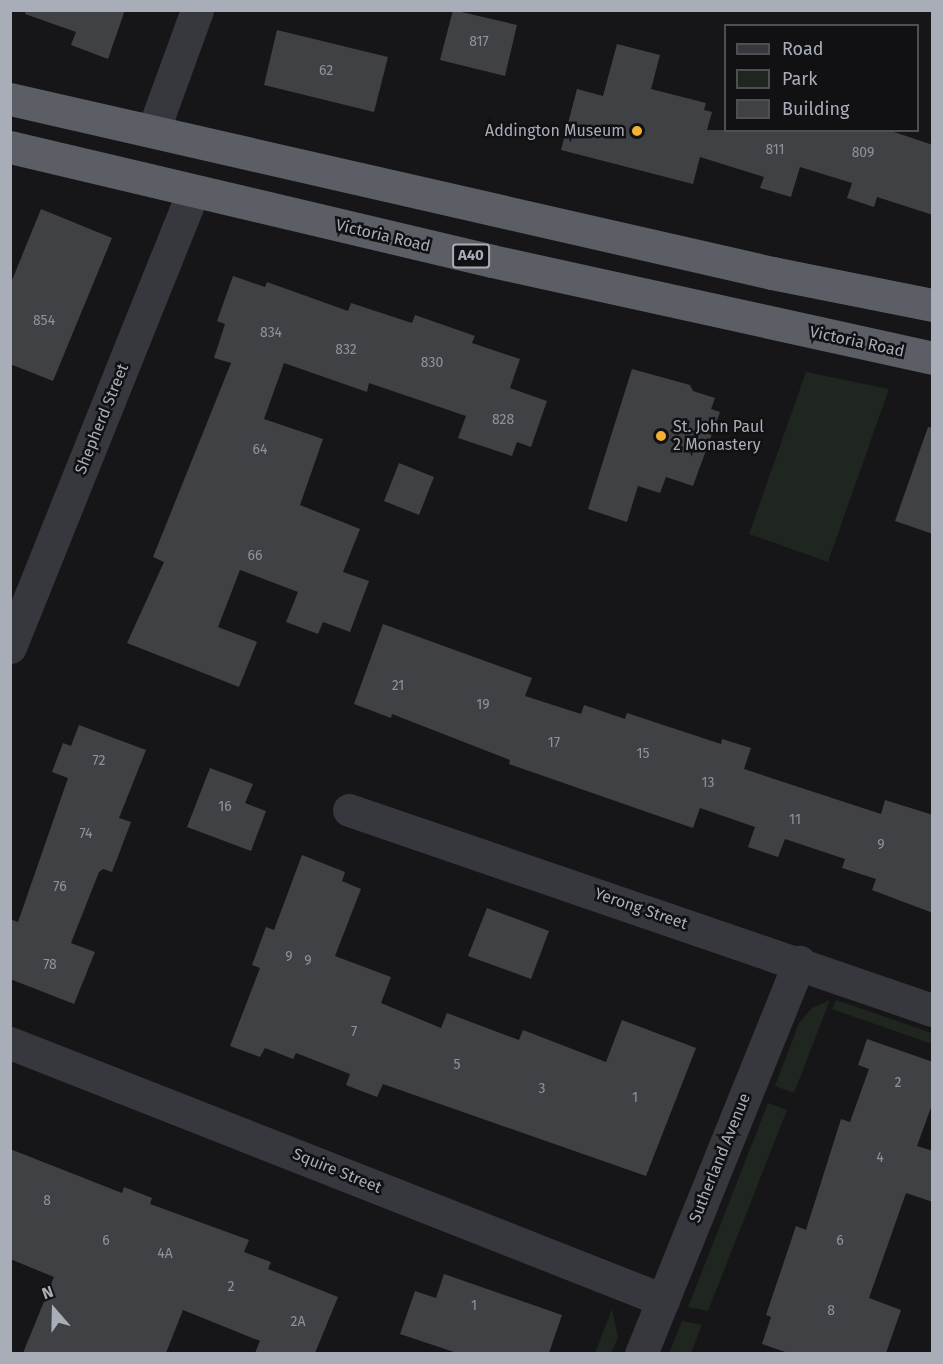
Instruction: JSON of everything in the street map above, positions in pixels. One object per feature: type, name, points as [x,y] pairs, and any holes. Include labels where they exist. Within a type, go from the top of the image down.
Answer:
[{"type":"highway","points":[[10,99],[749,267],[933,305]]},
{"type":"highway","name":"Victoria Road","points":[[10,147],[193,192],[933,358]]},
{"type":"street","points":[[153,131],[197,10]]},
{"type":"street","name":"Shepherd Street","points":[[10,647],[193,192]]},
{"type":"street","name":"Yerong Street","points":[[350,810],[933,1010]]},
{"type":"street","name":"Sutherland Avenue","points":[[641,1353],[798,962]]},
{"type":"street","name":"Squire Street","points":[[10,1043],[663,1300]]},
{"type":"green space","points":[[806,372],[889,389],[828,562],[749,534]]},
{"type":"green space","points":[[830,1000],[794,1093],[775,1086],[799,1023],[812,1008]]},
{"type":"green space","points":[[836,1000],[932,1033],[932,1044],[832,1009]]},
{"type":"green space","points":[[768,1103],[787,1110],[708,1311],[688,1307]]},
{"type":"green space","points":[[612,1309],[618,1338],[611,1353],[595,1353]]},
{"type":"green space","points":[[682,1321],[702,1325],[691,1353],[669,1353]]},
{"type":"building","points":[[26,10],[125,10],[108,59],[71,45],[76,32],[25,14]]},
{"type":"building","points":[[453,10],[517,25],[505,76],[440,60]]},
{"type":"building","points":[[277,30],[388,57],[374,112],[264,85]]},
{"type":"building","points":[[617,44],[660,55],[651,89],[706,103],[704,110],[712,112],[707,130],[724,130],[724,132],[894,132],[933,145],[933,215],[877,197],[874,207],[847,198],[852,183],[800,167],[791,197],[760,188],[764,177],[700,157],[693,184],[561,150],[577,89],[603,96]]},
{"type":"building","points":[[41,209],[112,238],[53,381],[10,364],[10,285]]},
{"type":"building","points":[[233,276],[265,287],[267,282],[348,311],[351,303],[412,323],[415,315],[475,336],[472,343],[520,359],[510,388],[547,401],[531,447],[517,442],[512,456],[458,438],[466,416],[369,383],[367,392],[284,363],[264,419],[323,439],[300,505],[360,529],[343,572],[369,581],[350,632],[323,622],[318,634],[286,622],[298,592],[240,570],[218,627],[257,642],[239,687],[127,643],[164,562],[153,557],[231,363],[214,358],[225,324],[217,321]]},
{"type":"building","name":"St. John Paul 2 Monastery","points":[[632,369],[690,385],[693,391],[715,398],[711,409],[720,412],[693,486],[666,477],[660,493],[638,486],[627,522],[588,509]]},
{"type":"building","points":[[928,427],[933,428],[933,534],[895,521]]},
{"type":"building","points":[[399,463],[434,477],[419,515],[384,501]]},
{"type":"building","points":[[383,624],[532,678],[525,696],[581,714],[584,705],[625,719],[627,713],[721,744],[722,739],[751,748],[744,769],[881,814],[885,800],[933,815],[933,913],[872,890],[876,879],[842,868],[845,859],[785,839],[778,857],[748,847],[755,827],[700,808],[693,828],[509,764],[510,760],[392,714],[391,718],[354,704]]},
{"type":"building","points":[[79,725],[146,750],[119,818],[131,822],[112,872],[103,869],[99,872],[71,943],[95,952],[74,1004],[10,979],[10,919],[18,922],[68,778],[52,772],[63,743],[71,746]]},
{"type":"building","points":[[210,768],[253,784],[245,803],[266,811],[251,851],[187,827]]},
{"type":"building","points":[[302,855],[345,872],[342,881],[361,889],[335,956],[391,977],[381,1003],[441,1028],[447,1013],[519,1040],[523,1030],[606,1062],[622,1020],[696,1048],[646,1176],[383,1084],[377,1097],[346,1085],[350,1074],[296,1053],[293,1059],[265,1048],[260,1057],[230,1046],[260,968],[252,965],[266,927],[274,930]]},
{"type":"building","points":[[487,908],[549,931],[531,979],[468,956]]},
{"type":"building","points":[[867,1039],[933,1062],[933,1102],[917,1146],[933,1151],[933,1202],[906,1193],[869,1298],[901,1310],[886,1353],[788,1353],[762,1344],[771,1317],[766,1315],[796,1226],[806,1230],[841,1119],[850,1122],[869,1069],[858,1065]]},
{"type":"building","points":[[10,1149],[122,1193],[124,1187],[152,1198],[150,1204],[249,1240],[244,1252],[271,1262],[268,1269],[338,1297],[315,1353],[255,1353],[260,1341],[183,1310],[166,1353],[23,1353],[54,1277],[10,1259]]},
{"type":"building","points":[[444,1274],[562,1315],[549,1353],[457,1353],[400,1334],[415,1291],[436,1298]]},
{"type":"place","name":"Addington Museum","points":[[637,131]]},
{"type":"place","name":"St. John Paul 2 Monastery","points":[[661,436]]}]
